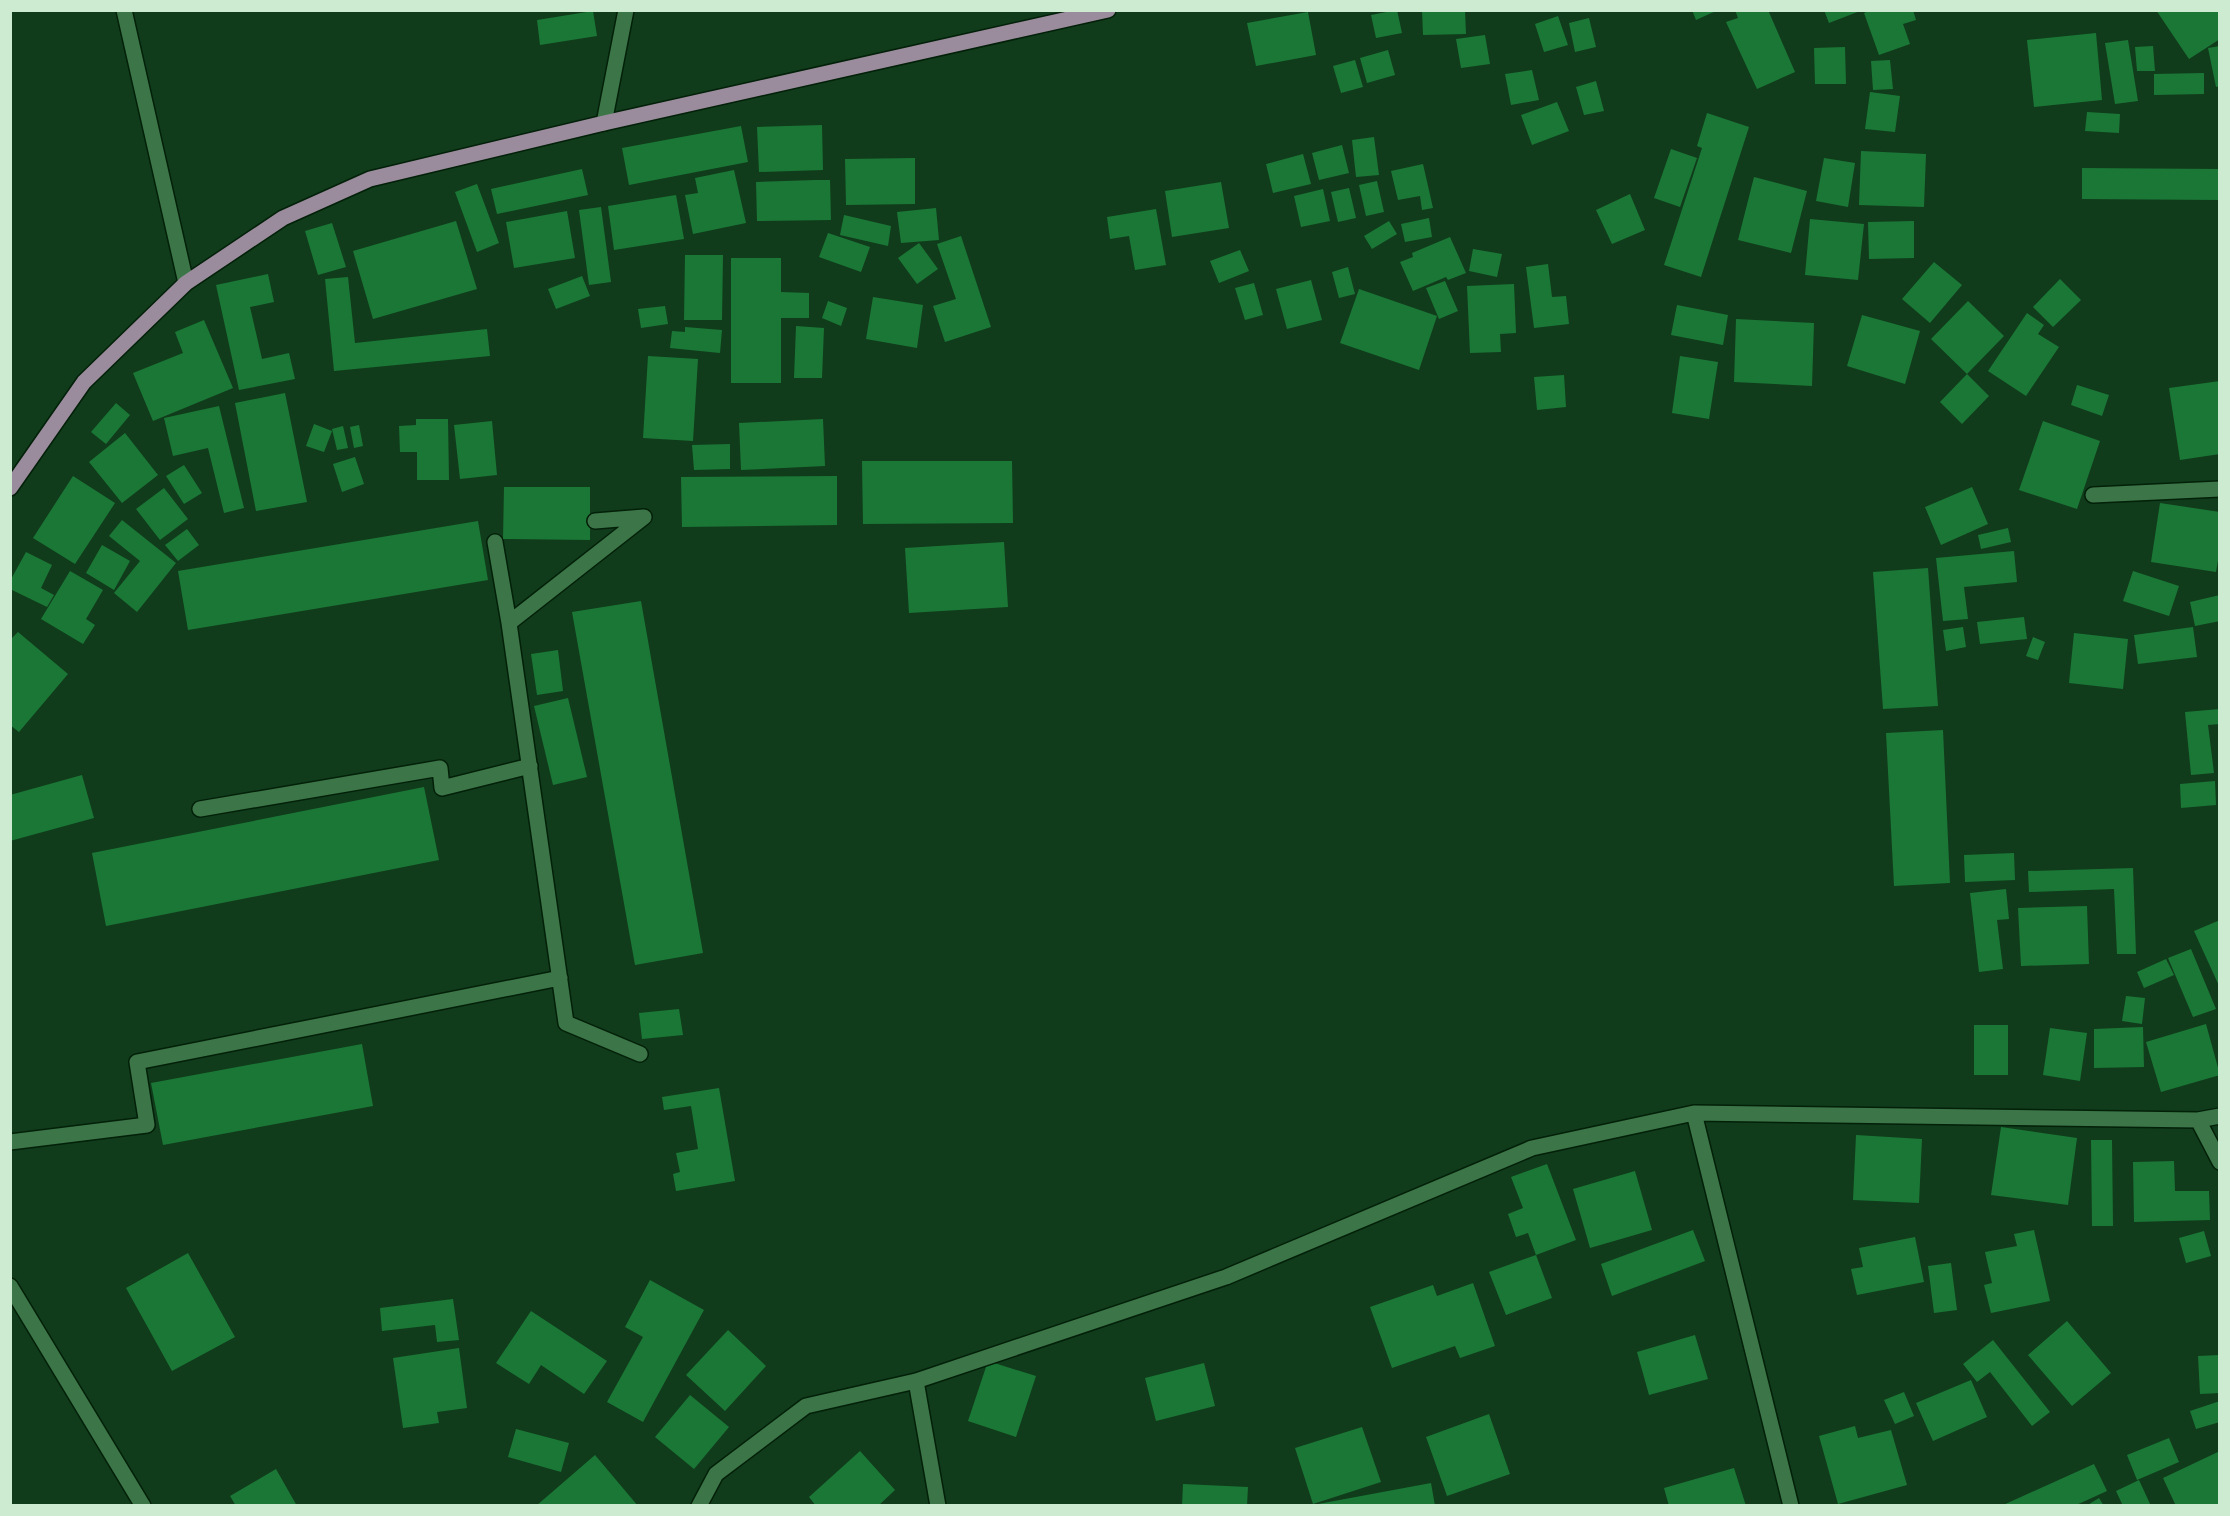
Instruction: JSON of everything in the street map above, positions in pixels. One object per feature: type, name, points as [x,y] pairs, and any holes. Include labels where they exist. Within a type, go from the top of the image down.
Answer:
[{"type":"main road","points":[[10,488],[84,382],[186,283],[283,218],[370,179],[604,123],[1108,10]]},
{"type":"street","points":[[124,10],[186,283]]},
{"type":"street","points":[[604,123],[626,10]]},
{"type":"street","points":[[2093,495],[2220,489]]},
{"type":"street","points":[[509,623],[644,517],[595,521]]},
{"type":"street","points":[[495,542],[509,623],[566,1023],[640,1054]]},
{"type":"street","points":[[200,810],[440,768],[442,788],[530,766]]},
{"type":"street","points":[[10,1142],[147,1125],[137,1062],[560,978]]},
{"type":"street","points":[[1694,1113],[1791,1506]]},
{"type":"street","points":[[699,1506],[716,1474],[806,1406],[916,1381],[1226,1277],[1532,1148],[1694,1113],[2198,1120],[2220,1116]]},
{"type":"street","points":[[2198,1120],[2220,1162]]},
{"type":"street","points":[[10,1286],[142,1506]]},
{"type":"street","points":[[916,1381],[938,1506]]},
{"type":"building","points":[[1397,10],[1402,33],[1376,38],[1371,15]]},
{"type":"building","points":[[1422,10],[1465,10],[1466,34],[1423,35]]},
{"type":"building","points":[[1692,10],[1718,10],[1696,20]]},
{"type":"building","points":[[1735,10],[1768,10],[1795,72],[1757,89],[1726,22],[1738,18]]},
{"type":"building","points":[[1824,10],[1860,10],[1860,11],[1829,23]]},
{"type":"building","points":[[1870,10],[1913,10],[1916,20],[1903,24],[1910,44],[1879,55],[1864,13]]},
{"type":"building","points":[[2156,10],[2220,10],[2220,39],[2189,59]]},
{"type":"building","points":[[593,11],[597,36],[540,45],[537,20]]},
{"type":"building","points":[[1308,12],[1316,55],[1256,66],[1247,23]]},
{"type":"building","points":[[1558,16],[1568,45],[1544,52],[1535,24]]},
{"type":"building","points":[[1589,18],[1596,47],[1575,52],[1569,23]]},
{"type":"building","points":[[2096,33],[2102,100],[2034,107],[2027,40]]},
{"type":"building","points":[[1485,35],[1490,64],[1461,68],[1456,39]]},
{"type":"building","points":[[2128,40],[2138,101],[2115,104],[2105,43]]},
{"type":"building","points":[[2153,46],[2155,71],[2137,71],[2135,47]]},
{"type":"building","points":[[2220,46],[2220,86],[2216,87],[2208,48]]},
{"type":"building","points":[[1845,47],[1846,84],[1815,84],[1814,48]]},
{"type":"building","points":[[1388,50],[1395,75],[1367,83],[1360,58]]},
{"type":"building","points":[[1355,60],[1363,87],[1341,93],[1333,66]]},
{"type":"building","points":[[1890,60],[1893,89],[1873,90],[1871,61]]},
{"type":"building","points":[[1532,70],[1539,100],[1511,105],[1505,74]]},
{"type":"building","points":[[2204,73],[2204,94],[2154,95],[2154,74]]},
{"type":"building","points":[[1596,81],[1604,111],[1584,115],[1576,87]]},
{"type":"building","points":[[1870,92],[1900,96],[1895,132],[1865,129]]},
{"type":"building","points":[[1557,102],[1569,131],[1532,145],[1521,115]]},
{"type":"building","points":[[2087,112],[2120,114],[2119,133],[2085,131]]},
{"type":"building","points":[[1707,113],[1749,127],[1701,277],[1664,265],[1702,148],[1697,146]]},
{"type":"building","points":[[822,125],[823,170],[759,172],[757,127]]},
{"type":"building","points":[[741,126],[748,162],[629,185],[622,148]]},
{"type":"building","points":[[1374,137],[1379,175],[1356,177],[1352,140]]},
{"type":"building","points":[[1342,145],[1349,173],[1319,180],[1312,153]]},
{"type":"building","points":[[1671,149],[1697,158],[1680,207],[1654,198]]},
{"type":"building","points":[[1861,151],[1926,154],[1924,207],[1859,205]]},
{"type":"building","points":[[1303,154],[1311,184],[1273,193],[1266,164]]},
{"type":"building","points":[[915,158],[915,204],[846,205],[845,159]]},
{"type":"building","points":[[1824,158],[1855,163],[1848,207],[1816,201]]},
{"type":"building","points":[[1423,164],[1433,208],[1422,210],[1420,196],[1398,200],[1391,171]]},
{"type":"building","points":[[2082,168],[2220,169],[2220,200],[2082,199]]},
{"type":"building","points":[[582,169],[588,195],[497,214],[491,189]]},
{"type":"building","points":[[734,170],[746,223],[693,234],[685,195],[698,193],[695,178]]},
{"type":"building","points":[[1754,177],[1807,191],[1791,253],[1738,240]]},
{"type":"building","points":[[830,180],[831,220],[757,221],[756,182]]},
{"type":"building","points":[[1377,181],[1384,212],[1366,216],[1359,185]]},
{"type":"building","points":[[1221,182],[1229,228],[1172,237],[1165,191]]},
{"type":"building","points":[[477,184],[499,243],[477,252],[455,192]]},
{"type":"building","points":[[1349,188],[1356,218],[1338,222],[1331,192]]},
{"type":"building","points":[[1323,189],[1330,221],[1301,227],[1294,196]]},
{"type":"building","points":[[1630,194],[1645,230],[1612,244],[1596,210]]},
{"type":"building","points":[[676,195],[684,239],[614,250],[608,206]]},
{"type":"building","points":[[601,207],[611,282],[589,285],[579,210]]},
{"type":"building","points":[[936,208],[939,240],[901,243],[897,212]]},
{"type":"building","points":[[1156,209],[1166,265],[1135,270],[1129,236],[1110,239],[1107,217]]},
{"type":"building","points":[[567,211],[575,258],[514,268],[506,222]]},
{"type":"building","points":[[844,215],[891,226],[888,246],[840,235]]},
{"type":"building","points":[[1429,218],[1432,237],[1405,242],[1401,224]]},
{"type":"building","points":[[1810,219],[1864,224],[1858,280],[1805,275]]},
{"type":"building","points":[[456,221],[477,289],[373,319],[353,251]]},
{"type":"building","points":[[1389,221],[1397,234],[1372,249],[1364,236]]},
{"type":"building","points":[[1914,221],[1914,258],[1869,259],[1868,222]]},
{"type":"building","points":[[332,223],[346,267],[318,275],[305,231]]},
{"type":"building","points":[[828,233],[870,247],[861,272],[819,257]]},
{"type":"building","points":[[961,236],[991,327],[945,342],[933,306],[956,299],[937,244]]},
{"type":"building","points":[[1450,237],[1466,273],[1448,280],[1446,277],[1413,291],[1400,262],[1413,257],[1412,253]]},
{"type":"building","points":[[919,243],[938,269],[917,284],[898,258]]},
{"type":"building","points":[[1473,249],[1502,254],[1497,277],[1469,271]]},
{"type":"building","points":[[1240,250],[1249,271],[1219,283],[1210,261]]},
{"type":"building","points":[[685,255],[723,255],[722,320],[684,320]]},
{"type":"building","points":[[731,258],[781,258],[781,292],[809,293],[809,318],[781,318],[781,383],[731,383]]},
{"type":"building","points":[[1934,262],[1962,285],[1930,323],[1902,299]]},
{"type":"building","points":[[1548,264],[1552,297],[1566,296],[1569,324],[1534,328],[1526,267]]},
{"type":"building","points":[[1348,267],[1355,294],[1339,298],[1332,272]]},
{"type":"building","points":[[268,274],[274,302],[250,307],[262,359],[289,353],[295,379],[239,390],[216,285]]},
{"type":"building","points":[[582,276],[590,296],[556,309],[548,289]]},
{"type":"building","points":[[348,277],[355,343],[487,329],[490,356],[334,371],[325,279]]},
{"type":"building","points":[[2060,279],[2081,300],[2053,327],[2033,307]]},
{"type":"building","points":[[1311,280],[1322,320],[1287,329],[1276,289]]},
{"type":"building","points":[[1445,281],[1458,311],[1439,319],[1426,288]]},
{"type":"building","points":[[1254,283],[1263,315],[1245,320],[1235,288]]},
{"type":"building","points":[[1514,284],[1516,333],[1500,334],[1501,352],[1470,353],[1467,286]]},
{"type":"building","points":[[1359,289],[1437,316],[1419,370],[1340,343]]},
{"type":"building","points":[[873,297],[923,305],[917,348],[866,339]]},
{"type":"building","points":[[828,301],[847,308],[841,326],[822,318]]},
{"type":"building","points":[[1968,301],[2004,336],[1967,374],[1931,339]]},
{"type":"building","points":[[1677,305],[1728,315],[1723,345],[1671,335]]},
{"type":"building","points":[[665,306],[668,324],[641,328],[638,309]]},
{"type":"building","points":[[2027,313],[2044,325],[2038,334],[2059,347],[2026,396],[1988,371]]},
{"type":"building","points":[[1862,315],[1920,331],[1905,384],[1847,366]]},
{"type":"building","points":[[1736,319],[1814,323],[1812,386],[1734,382]]},
{"type":"building","points":[[204,320],[233,388],[153,421],[133,373],[183,353],[175,332]]},
{"type":"building","points":[[796,326],[824,328],[822,378],[794,378]]},
{"type":"building","points":[[685,327],[722,330],[720,353],[670,348],[672,331],[685,332]]},
{"type":"building","points":[[648,356],[698,359],[693,441],[643,438]]},
{"type":"building","points":[[1680,356],[1718,362],[1709,419],[1672,413]]},
{"type":"building","points":[[1967,374],[1989,396],[1962,424],[1940,402]]},
{"type":"building","points":[[1564,375],[1566,407],[1537,410],[1534,377]]},
{"type":"building","points":[[2220,381],[2220,454],[2180,460],[2169,388]]},
{"type":"building","points":[[2077,385],[2109,395],[2102,416],[2071,405]]},
{"type":"building","points":[[285,393],[307,502],[256,511],[235,403]]},
{"type":"building","points":[[116,403],[130,415],[106,444],[91,432]]},
{"type":"building","points":[[219,406],[244,508],[224,513],[208,448],[173,456],[164,418]]},
{"type":"building","points":[[416,419],[448,419],[449,480],[417,480],[417,452],[400,452],[399,426],[416,425]]},
{"type":"building","points":[[823,419],[825,466],[741,470],[739,423]]},
{"type":"building","points":[[492,421],[497,475],[460,479],[454,425]]},
{"type":"building","points":[[2043,421],[2100,441],[2077,509],[2019,490]]},
{"type":"building","points":[[314,424],[332,431],[324,452],[306,446]]},
{"type":"building","points":[[359,425],[363,446],[354,448],[350,427]]},
{"type":"building","points":[[343,426],[348,448],[337,450],[332,429]]},
{"type":"building","points":[[125,433],[158,475],[122,503],[89,462]]},
{"type":"building","points":[[730,444],[730,469],[694,470],[692,445]]},
{"type":"building","points":[[355,457],[364,484],[342,492],[333,464]]},
{"type":"building","points":[[862,461],[1012,461],[1013,523],[863,524]]},
{"type":"building","points":[[184,465],[202,493],[184,504],[166,476]]},
{"type":"building","points":[[73,476],[115,503],[75,564],[33,538]]},
{"type":"building","points":[[837,476],[837,525],[682,527],[681,477]]},
{"type":"building","points":[[504,487],[590,487],[590,540],[503,539]]},
{"type":"building","points":[[1972,487],[1988,524],[1941,545],[1925,507]]},
{"type":"building","points":[[164,488],[188,519],[160,540],[136,509]]},
{"type":"building","points":[[2160,503],[2220,512],[2220,549],[2216,572],[2151,562]]},
{"type":"building","points":[[122,520],[176,563],[137,612],[114,593],[140,561],[109,536]]},
{"type":"building","points":[[478,521],[488,580],[188,630],[178,571]]},
{"type":"building","points":[[2008,528],[2011,542],[1981,549],[1978,535]]},
{"type":"building","points":[[187,529],[199,545],[178,561],[165,545]]},
{"type":"building","points":[[1004,542],[1008,607],[909,613],[905,548]]},
{"type":"building","points":[[102,545],[130,561],[114,590],[86,573]]},
{"type":"building","points":[[2014,551],[2017,582],[1964,587],[1968,619],[1943,621],[1936,558]]},
{"type":"building","points":[[26,552],[52,565],[41,588],[54,595],[47,607],[10,589],[10,581]]},
{"type":"building","points":[[1928,568],[1938,706],[1883,709],[1873,572]]},
{"type":"building","points":[[70,571],[103,590],[86,619],[95,625],[83,644],[41,619]]},
{"type":"building","points":[[2133,571],[2179,586],[2169,616],[2123,601]]},
{"type":"building","points":[[2220,595],[2220,621],[2195,626],[2190,602]]},
{"type":"building","points":[[641,601],[703,953],[635,965],[572,612]]},
{"type":"building","points":[[2024,617],[2027,639],[1980,644],[1977,622]]},
{"type":"building","points":[[1963,627],[1966,647],[1946,651],[1943,630]]},
{"type":"building","points":[[2193,627],[2197,657],[2138,664],[2134,635]]},
{"type":"building","points":[[18,632],[68,674],[19,732],[10,725],[10,640]]},
{"type":"building","points":[[2074,633],[2128,639],[2123,689],[2069,683]]},
{"type":"building","points":[[2033,637],[2045,642],[2038,660],[2026,656]]},
{"type":"building","points":[[558,650],[563,691],[537,695],[531,654]]},
{"type":"building","points":[[568,698],[587,777],[553,785],[534,706]]},
{"type":"building","points":[[2220,709],[2220,724],[2208,725],[2214,773],[2191,775],[2185,712]]},
{"type":"building","points":[[1943,730],[1950,883],[1894,886],[1886,733]]},
{"type":"building","points":[[82,775],[94,818],[10,841],[10,795]]},
{"type":"building","points":[[2215,781],[2216,805],[2181,808],[2180,784]]},
{"type":"building","points":[[424,787],[439,860],[106,926],[92,853]]},
{"type":"building","points":[[2014,853],[2015,880],[1965,882],[1964,855]]},
{"type":"building","points":[[2133,868],[2136,954],[2117,954],[2114,889],[2029,892],[2028,871]]},
{"type":"building","points":[[2006,889],[2009,919],[1997,920],[2003,969],[1979,972],[1970,893]]},
{"type":"building","points":[[2087,906],[2089,964],[2021,966],[2018,908]]},
{"type":"building","points":[[2220,920],[2220,988],[2194,931]]},
{"type":"building","points":[[2191,949],[2216,1009],[2193,1017],[2168,958]]},
{"type":"building","points":[[2166,959],[2174,975],[2144,988],[2137,972]]},
{"type":"building","points":[[2126,996],[2145,998],[2142,1024],[2122,1021]]},
{"type":"building","points":[[679,1009],[683,1035],[642,1039],[639,1013]]},
{"type":"building","points":[[2206,1024],[2220,1075],[2161,1092],[2146,1042]]},
{"type":"building","points":[[1974,1025],[2008,1025],[2008,1075],[1974,1075]]},
{"type":"building","points":[[2143,1027],[2144,1067],[2094,1068],[2094,1029]]},
{"type":"building","points":[[2050,1028],[2087,1033],[2080,1081],[2043,1075]]},
{"type":"building","points":[[362,1044],[373,1106],[163,1145],[151,1083]]},
{"type":"building","points":[[719,1088],[735,1181],[676,1191],[673,1174],[680,1172],[676,1153],[698,1149],[691,1106],[664,1110],[662,1097]]},
{"type":"building","points":[[2001,1127],[2077,1138],[2068,1205],[1991,1195]]},
{"type":"building","points":[[1856,1135],[1922,1139],[1919,1203],[1853,1200]]},
{"type":"building","points":[[2091,1140],[2112,1140],[2113,1226],[2092,1226]]},
{"type":"building","points":[[2174,1161],[2175,1191],[2209,1191],[2210,1220],[2134,1222],[2133,1162]]},
{"type":"building","points":[[1547,1164],[1576,1240],[1536,1255],[1528,1233],[1516,1237],[1508,1214],[1523,1208],[1511,1177]]},
{"type":"building","points":[[1635,1171],[1652,1230],[1590,1248],[1573,1189]]},
{"type":"building","points":[[1693,1230],[1705,1261],[1612,1296],[1601,1264]]},
{"type":"building","points":[[2034,1230],[2050,1301],[1991,1313],[1984,1285],[1992,1283],[1985,1252],[2017,1246],[2014,1234]]},
{"type":"building","points":[[2204,1231],[2211,1256],[2186,1263],[2179,1238]]},
{"type":"building","points":[[1915,1237],[1924,1282],[1857,1295],[1851,1269],[1863,1267],[1859,1248]]},
{"type":"building","points":[[188,1253],[235,1337],[172,1371],[126,1288]]},
{"type":"building","points":[[1536,1255],[1552,1298],[1506,1315],[1489,1272]]},
{"type":"building","points":[[1951,1263],[1957,1310],[1934,1313],[1928,1266]]},
{"type":"building","points":[[650,1280],[704,1310],[643,1422],[607,1402],[643,1337],[625,1327]]},
{"type":"building","points":[[1473,1283],[1495,1346],[1460,1358],[1455,1346],[1392,1368],[1370,1307],[1433,1285],[1437,1296]]},
{"type":"building","points":[[453,1299],[459,1340],[437,1342],[435,1325],[382,1331],[380,1308]]},
{"type":"building","points":[[531,1311],[607,1361],[584,1394],[541,1365],[529,1384],[496,1363]]},
{"type":"building","points":[[2067,1321],[2111,1373],[2072,1406],[2028,1355]]},
{"type":"building","points":[[728,1330],[766,1366],[725,1411],[686,1375]]},
{"type":"building","points":[[1695,1335],[1708,1379],[1649,1395],[1637,1352]]},
{"type":"building","points":[[1993,1340],[2050,1412],[2032,1426],[1990,1372],[1977,1382],[1963,1364]]},
{"type":"building","points":[[459,1348],[467,1408],[437,1412],[439,1423],[403,1428],[393,1358]]},
{"type":"building","points":[[2220,1355],[2220,1393],[2200,1394],[2198,1356]]},
{"type":"building","points":[[988,1361],[1036,1376],[1016,1437],[968,1421]]},
{"type":"building","points":[[1204,1363],[1215,1406],[1156,1421],[1145,1378]]},
{"type":"building","points":[[1971,1380],[1987,1417],[1933,1441],[1916,1403]]},
{"type":"building","points":[[1904,1392],[1914,1416],[1895,1424],[1884,1400]]},
{"type":"building","points":[[690,1395],[729,1427],[694,1469],[655,1437]]},
{"type":"building","points":[[2220,1401],[2220,1422],[2196,1429],[2190,1411]]},
{"type":"building","points":[[1489,1414],[1510,1474],[1447,1496],[1426,1437]]},
{"type":"building","points":[[1855,1426],[1858,1438],[1891,1430],[1907,1485],[1838,1504],[1819,1436]]},
{"type":"building","points":[[1362,1427],[1381,1482],[1313,1504],[1295,1448]]},
{"type":"building","points":[[516,1429],[569,1443],[561,1472],[508,1457]]},
{"type":"building","points":[[2169,1438],[2179,1462],[2137,1480],[2127,1455]]},
{"type":"building","points":[[860,1451],[895,1490],[878,1506],[816,1506],[809,1497]]},
{"type":"building","points":[[2220,1451],[2220,1506],[2176,1506],[2163,1478]]},
{"type":"building","points":[[595,1455],[638,1506],[536,1506]]},
{"type":"building","points":[[2094,1464],[2107,1491],[2074,1506],[2001,1506]]},
{"type":"building","points":[[1734,1468],[1746,1506],[1669,1506],[1664,1488]]},
{"type":"building","points":[[276,1469],[297,1506],[236,1506],[230,1496]]},
{"type":"building","points":[[2139,1480],[2151,1506],[2123,1506],[2116,1491]]},
{"type":"building","points":[[1431,1483],[1435,1506],[1318,1506],[1318,1504]]},
{"type":"building","points":[[1183,1484],[1248,1487],[1247,1506],[1182,1506]]},
{"type":"building","points":[[2099,1498],[2104,1506],[2086,1506]]}]
